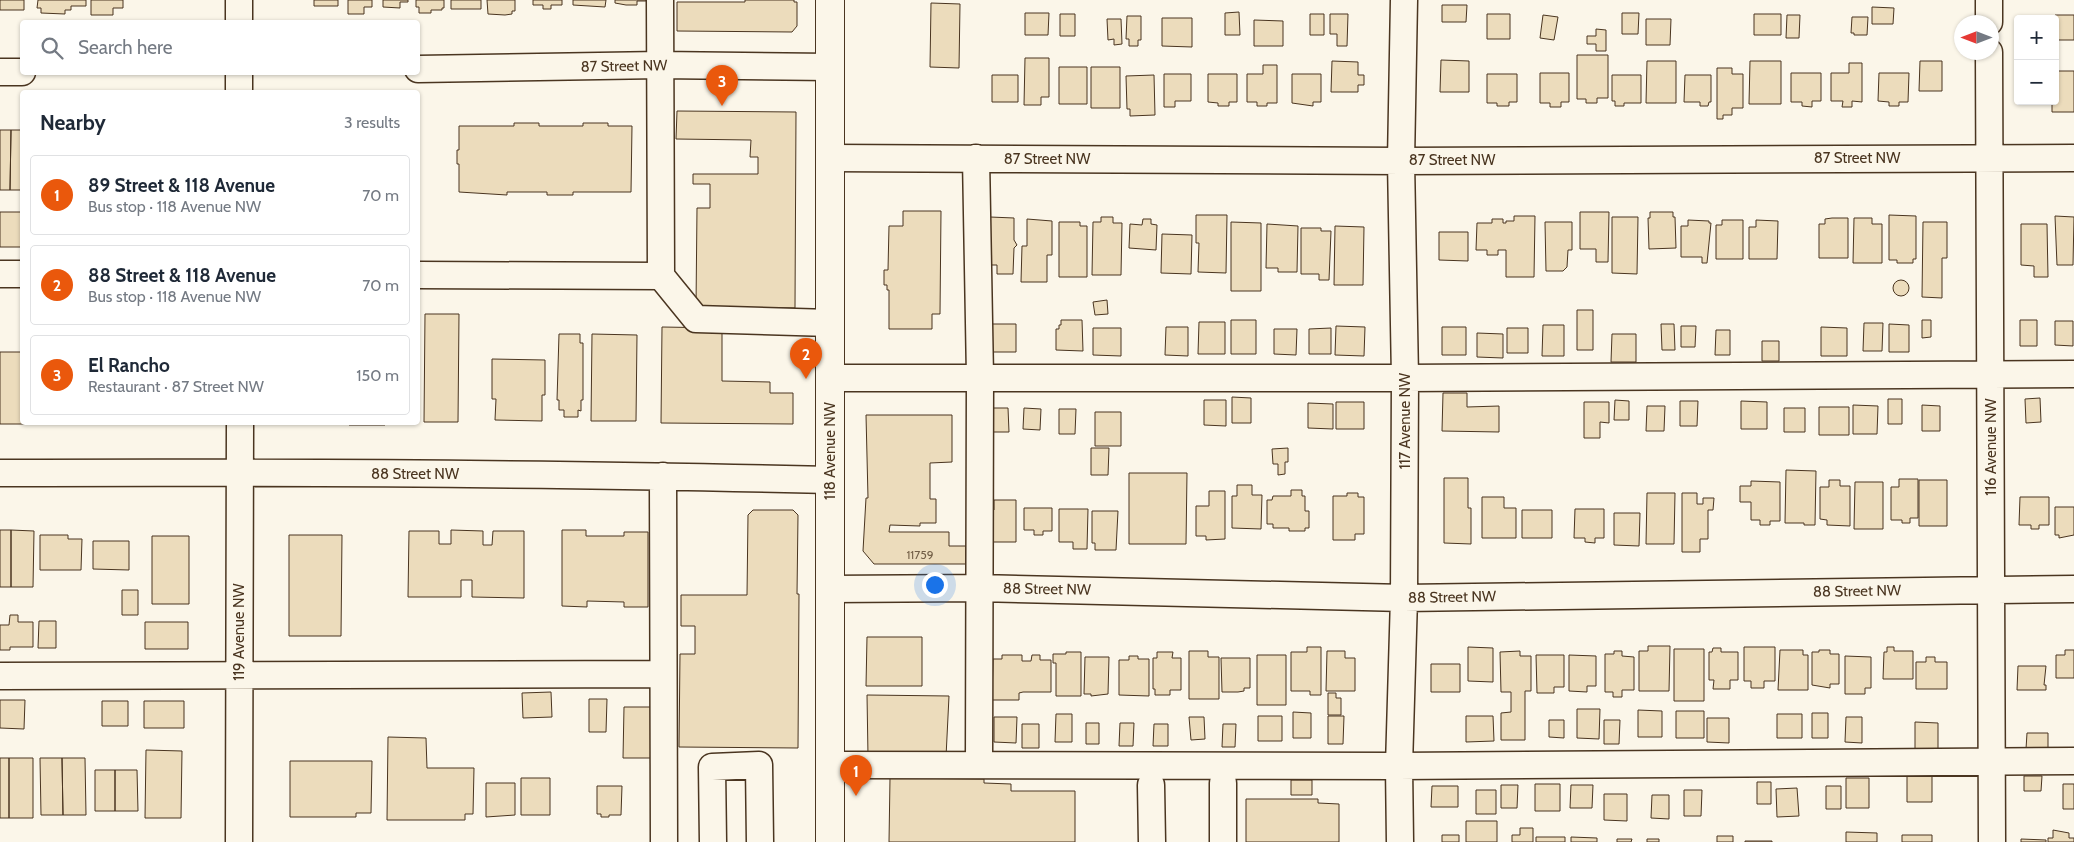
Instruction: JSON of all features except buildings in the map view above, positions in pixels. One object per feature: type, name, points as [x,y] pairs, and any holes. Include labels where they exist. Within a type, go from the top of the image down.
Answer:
[{"type":"main road","name":"118 Avenue NW","points":[[830,0],[830,842]]},
{"type":"street","points":[[239,0],[239,20]]},
{"type":"street","points":[[660,0],[661,276],[696,319],[830,323]]},
{"type":"street","name":"117 Avenue NW","points":[[1400,842],[1399,766],[1404,598],[1405,378],[1401,161],[1404,0]]},
{"type":"street","points":[[1989,0],[1989,15]]},
{"type":"street","name":"116 Avenue NW","points":[[1989,60],[1992,842]]},
{"type":"street","name":"87 Street NW","points":[[420,68],[660,65],[830,67]]},
{"type":"street","points":[[0,72],[20,72]]},
{"type":"street","points":[[239,75],[239,90]]},
{"type":"street","name":"87 Street NW","points":[[830,158],[1401,161],[2074,158]]},
{"type":"street","points":[[976,158],[980,377],[979,765]]},
{"type":"street","points":[[0,274],[20,274]]},
{"type":"street","points":[[420,276],[661,276]]},
{"type":"street","points":[[830,378],[1405,378],[2074,374]]},
{"type":"street","name":"119 Avenue NW","points":[[240,425],[240,842]]},
{"type":"street","name":"88 Street NW","points":[[0,473],[240,472],[663,476],[830,480]]},
{"type":"street","points":[[663,476],[664,842]]},
{"type":"street","name":"88 Street NW","points":[[830,589],[978,588],[1404,598],[2074,588]]},
{"type":"street","points":[[0,676],[663,674]]},
{"type":"street","points":[[830,765],[1399,766],[2074,761]]},
{"type":"street","points":[[713,842],[712,767],[759,765],[760,842]]},
{"type":"street","points":[[1222,783],[1223,842]]},
{"type":"street","points":[[1151,784],[1152,842]]},
{"type":"place","name":"El Rancho","points":[[722,106]]},
{"type":"place","name":"88 Street & 118 Avenue","points":[[806,379]]},
{"type":"place","name":"89 Street & 118 Avenue","points":[[856,796]]}]
